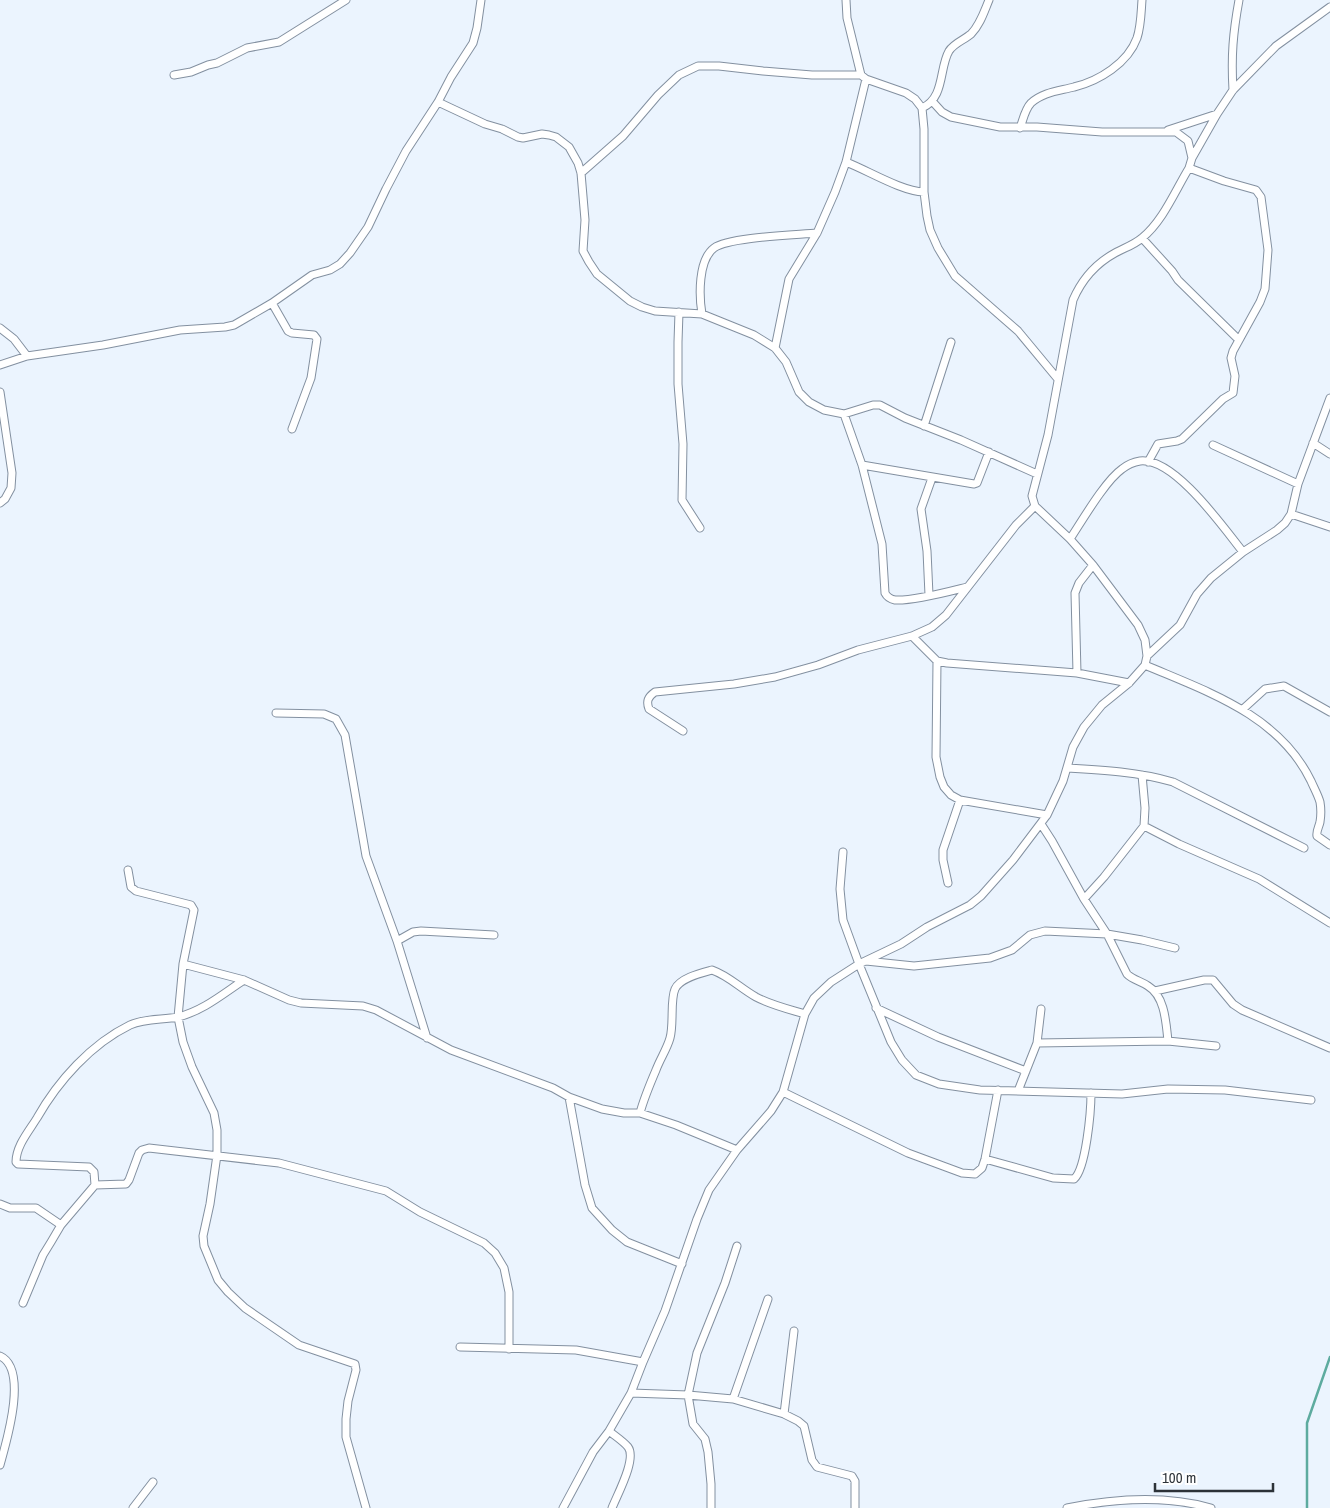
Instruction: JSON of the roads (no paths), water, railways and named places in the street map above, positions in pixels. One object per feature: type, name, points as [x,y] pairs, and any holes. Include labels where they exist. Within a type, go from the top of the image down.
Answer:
[{"type":"street","points":[[174,75],[191,72],[217,63],[247,48],[279,42],[346,0]]},
{"type":"street","points":[[0,365],[27,356],[103,345],[180,330],[225,327],[272,303],[312,275],[330,270],[340,264],[350,254],[368,227],[406,151],[473,43],[481,0]]},
{"type":"street","points":[[775,348],[790,279],[817,233],[846,162],[864,77],[847,18],[846,0]]},
{"type":"street","points":[[922,108],[932,101],[941,80],[949,51],[954,45],[973,32],[979,24],[989,0]]},
{"type":"street","points":[[1020,128],[1029,105],[1042,95],[1080,86],[1103,75],[1116,66],[1130,52],[1140,28],[1142,0]]},
{"type":"street","points":[[1233,90],[1233,29],[1239,0]]},
{"type":"street","points":[[563,1508],[593,1452],[609,1431],[632,1393],[665,1311],[709,1190],[737,1150],[771,1111],[783,1092],[805,1014],[814,998],[822,990],[862,962],[902,944],[927,927],[981,896],[1014,860],[1041,824],[1063,781],[1073,747],[1084,727],[1102,705],[1129,683],[1145,665],[1147,656],[1145,640],[1138,625],[1093,565],[1070,539],[1035,506],[1032,496],[1048,435],[1073,300],[1078,287],[1087,274],[1106,258],[1129,247],[1153,228],[1189,168],[1192,158],[1217,114],[1233,90],[1276,46],[1330,7]]},
{"type":"street","points":[[581,174],[623,136],[658,95],[679,75],[698,66],[864,77],[906,93],[916,99],[922,108],[924,192],[930,230],[938,248],[956,276],[1018,331],[1058,378]]},
{"type":"street","points":[[932,101],[942,112],[951,117],[1000,128],[1061,128],[1102,132],[1176,132],[1188,141],[1192,158]]},
{"type":"street","points":[[438,102],[486,124],[502,128],[518,137],[523,138],[542,134],[556,137],[574,154],[581,174],[584,251],[597,274],[612,287],[642,307],[655,311],[702,314],[737,328],[775,348],[786,362],[799,392],[809,402],[824,410],[844,414],[877,404],[1037,474]]},
{"type":"street","points":[[1167,131],[1217,114]]},
{"type":"street","points":[[846,162],[889,181],[918,192],[924,192]]},
{"type":"street","points":[[1148,462],[1158,444],[1182,439],[1233,393],[1235,376],[1231,358],[1260,302],[1266,283],[1268,250],[1261,197],[1256,190],[1189,168]]},
{"type":"street","points":[[702,314],[699,296],[701,280],[709,253],[715,248],[722,244],[744,240],[817,233]]},
{"type":"street","points":[[1142,238],[1178,280],[1239,340]]},
{"type":"street","points":[[272,303],[288,331],[314,335],[317,339],[311,378],[292,430]]},
{"type":"street","points":[[679,312],[678,384],[683,444],[682,500],[700,528]]},
{"type":"street","points":[[0,328],[14,339],[27,356]]},
{"type":"street","points":[[924,426],[950,342]]},
{"type":"street","points":[[0,392],[12,473],[12,488],[0,503]]},
{"type":"street","points":[[1147,656],[1180,625],[1204,586],[1222,568],[1285,523],[1291,514],[1298,484],[1330,398]]},
{"type":"street","points":[[844,414],[862,465],[882,544],[885,593],[890,599],[895,600],[929,596],[967,587]]},
{"type":"street","points":[[1313,443],[1330,454]]},
{"type":"street","points":[[1213,445],[1298,484]]},
{"type":"street","points":[[862,465],[974,484],[977,483],[990,452]]},
{"type":"street","points":[[1070,539],[1091,507],[1121,469],[1140,461],[1160,465],[1174,474],[1214,516],[1242,552]]},
{"type":"street","points":[[929,596],[927,551],[921,509],[932,478]]},
{"type":"street","points":[[683,731],[649,709],[647,703],[649,696],[655,692],[734,684],[775,677],[818,665],[858,650],[912,636],[932,627],[946,615],[1016,525],[1035,506]]},
{"type":"street","points":[[1291,514],[1330,527]]},
{"type":"street","points":[[1077,673],[1075,593],[1079,583],[1093,565]]},
{"type":"street","points":[[912,636],[937,661],[1077,673],[1129,683]]},
{"type":"street","points":[[937,661],[936,756],[940,778],[944,787],[951,795],[960,800],[1046,815]]},
{"type":"street","points":[[1145,665],[1218,696],[1242,709],[1276,735],[1294,753],[1305,769],[1320,805],[1320,820],[1316,836],[1330,845]]},
{"type":"street","points":[[1242,709],[1265,689],[1284,686],[1330,712]]},
{"type":"street","points":[[276,713],[324,714],[336,719],[345,735],[365,851],[397,941],[415,1004],[428,1038]]},
{"type":"street","points":[[1067,768],[1108,770],[1173,782],[1304,848]]},
{"type":"street","points":[[1084,898],[1104,877],[1144,826],[1145,808],[1142,775]]},
{"type":"street","points":[[948,883],[943,850],[960,800]]},
{"type":"street","points":[[1041,824],[1107,934],[1127,974],[1155,991],[1163,1010],[1168,1041]]},
{"type":"street","points":[[1144,826],[1179,844],[1259,879],[1330,923]]},
{"type":"street","points":[[843,852],[840,889],[843,920],[862,962],[876,1008],[891,1042],[902,1060],[916,1075],[939,1084],[980,1090],[1091,1094],[1122,1094],[1168,1090],[1225,1090],[1311,1100]]},
{"type":"street","points":[[128,870],[131,887],[136,891],[193,906],[194,910],[183,964],[178,1017],[183,1042],[192,1067],[214,1113],[217,1130],[218,1155],[203,1236],[204,1246],[218,1280],[245,1308],[299,1345],[355,1364],[356,1370],[347,1410],[346,1437],[366,1508]]},
{"type":"street","points":[[397,941],[413,932],[421,931],[494,935]]},
{"type":"street","points":[[862,962],[904,966],[934,965],[990,958],[1012,950],[1030,935],[1045,931],[1107,934],[1175,948]]},
{"type":"street","points":[[183,964],[244,980],[289,1000],[301,1003],[363,1006],[376,1010],[451,1050],[553,1088],[569,1097],[602,1110],[640,1113],[676,1125],[737,1150]]},
{"type":"street","points":[[640,1113],[644,1098],[670,1038],[673,1021],[673,994],[675,987],[679,983],[712,970],[729,978],[755,996],[805,1014]]},
{"type":"street","points":[[23,1303],[43,1255],[61,1225],[95,1185],[94,1172],[89,1167],[18,1164],[16,1162],[18,1152],[45,1103],[73,1069],[93,1049],[131,1025],[144,1021],[178,1017],[205,1005],[244,980]]},
{"type":"street","points":[[1155,991],[1204,980],[1212,980],[1242,1010],[1330,1048]]},
{"type":"street","points":[[876,1008],[938,1037],[1026,1071]]},
{"type":"street","points":[[1018,1091],[1037,1043],[1041,1009]]},
{"type":"street","points":[[1037,1043],[1168,1041],[1216,1046]]},
{"type":"street","points":[[783,1092],[908,1153],[962,1173],[970,1174],[978,1173],[985,1159],[998,1090]]},
{"type":"street","points":[[985,1159],[1053,1178],[1074,1179],[1079,1175],[1082,1164],[1089,1126],[1091,1094]]},
{"type":"street","points":[[569,1097],[584,1185],[592,1208],[612,1230],[627,1242],[682,1264]]},
{"type":"street","points":[[95,1185],[126,1184],[139,1153],[145,1148],[279,1163],[386,1191],[420,1212],[484,1243],[495,1253],[504,1268],[510,1292],[509,1349]]},
{"type":"street","points":[[0,1204],[10,1208],[36,1208],[61,1225]]},
{"type":"street","points":[[710,1508],[711,1484],[708,1452],[705,1439],[693,1424],[688,1395],[697,1353],[725,1283],[737,1246]]},
{"type":"street","points":[[733,1399],[768,1299]]},
{"type":"street","points":[[784,1414],[794,1331]]},
{"type":"street","points":[[460,1346],[576,1350],[643,1362]]},
{"type":"street","points":[[0,1356],[8,1364],[15,1392],[12,1417],[0,1465]]},
{"type":"street","points":[[632,1393],[733,1399],[784,1414],[798,1421],[804,1426],[812,1460],[817,1467],[852,1476],[855,1481],[855,1508]]},
{"type":"street","points":[[609,1431],[628,1447],[630,1453],[627,1473],[612,1508]]},
{"type":"street","points":[[133,1508],[153,1482]]},
{"type":"street","points":[[1067,1508],[1092,1503],[1156,1501],[1210,1508]]},
{"type":"waterway","points":[[1307,1508],[1307,1423],[1330,1357]]}]
